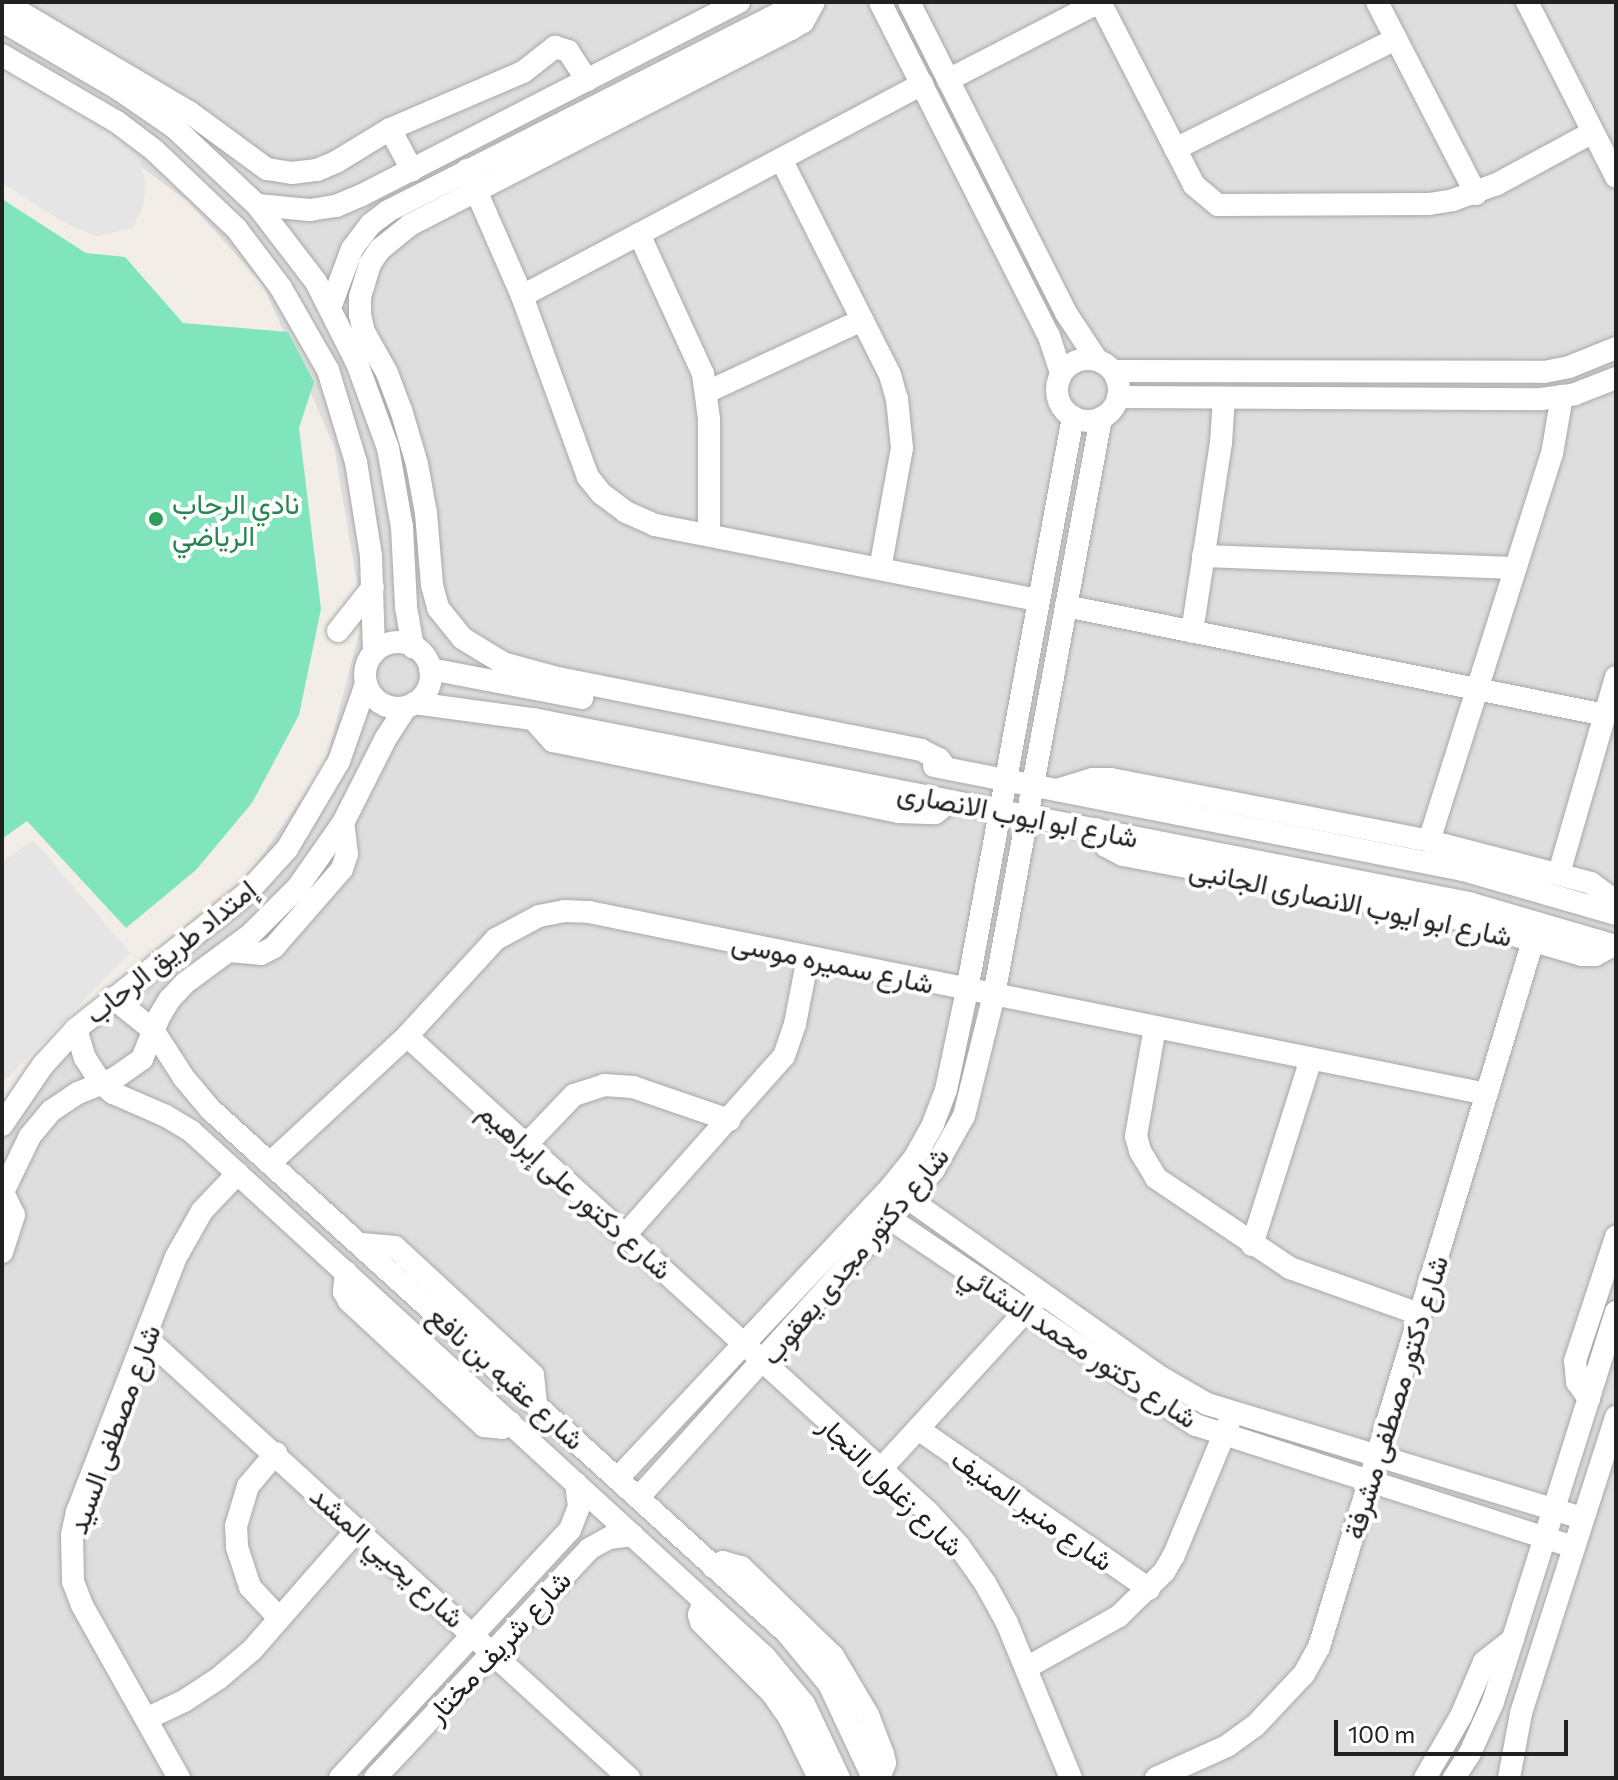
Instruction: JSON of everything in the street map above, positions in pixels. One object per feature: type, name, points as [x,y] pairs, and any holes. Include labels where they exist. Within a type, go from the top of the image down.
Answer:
[{"type":"street","points":[[3,2],[144,96],[257,205],[291,245],[330,308],[357,363],[388,448],[402,527],[406,607],[413,647]]},
{"type":"street","points":[[257,205],[310,210],[336,206],[739,2]]},
{"type":"street","points":[[330,308],[352,249],[371,224],[388,211],[801,2]]},
{"type":"street","points":[[557,685],[503,663],[477,648],[462,638],[438,608],[432,585],[426,513],[417,464],[387,373],[364,332],[360,315],[363,280],[380,249],[410,225],[478,193],[791,29],[803,22],[814,2]]},
{"type":"street","points":[[880,2],[1049,336],[1061,373],[1057,393],[1059,402],[1073,417],[1092,420],[1101,418],[1118,397]]},
{"type":"street","points":[[909,2],[1066,313],[1105,366],[1118,397]]},
{"type":"street","points":[[948,80],[1099,2],[1200,194],[1229,207],[1429,204],[1476,194],[1593,132]]},
{"type":"street","points":[[1377,2],[1476,194]]},
{"type":"street","points":[[1527,2],[1616,177]]},
{"type":"street","points":[[2,21],[144,96],[189,112],[267,169],[292,173],[317,170],[390,129],[512,77],[555,47],[568,51],[587,80]]},
{"type":"street","points":[[1175,149],[1396,39]]},
{"type":"street","points":[[2,55],[117,122],[154,150],[236,228],[281,288],[328,370],[344,415],[365,505],[373,587],[374,652],[365,672],[366,684],[370,693],[386,706],[410,705],[428,688],[430,669],[427,660],[413,647],[393,643],[374,652]]},
{"type":"street","points":[[522,296],[922,84]]},
{"type":"street","points":[[504,123],[519,143]]},
{"type":"street","points":[[390,129],[412,170]]},
{"type":"street","points":[[781,159],[890,375],[901,424],[902,448],[880,569]]},
{"type":"street","points":[[467,170],[522,296],[588,477],[602,494],[626,512],[655,525],[1039,600]]},
{"type":"street","points":[[376,188],[380,207],[388,211]]},
{"type":"street","points":[[639,234],[697,356],[707,392],[709,535]]},
{"type":"street","points":[[707,392],[862,320]]},
{"type":"street","points":[[1061,373],[1077,361],[1105,366],[1532,372],[1569,367],[1616,348]]},
{"type":"street","points":[[1118,397],[1468,401],[1562,396],[1616,378]]},
{"type":"street","points":[[1429,841],[1557,435],[1562,396]]},
{"type":"street","points":[[1192,632],[1224,398]]},
{"type":"street","name":"شارع دكتور مجدى يعقوب","points":[[900,1193],[939,1108],[967,990],[1073,417]]},
{"type":"street","name":"شارع دكتور مجدى يعقوب","points":[[618,1478],[744,1344],[900,1193],[934,1169],[964,1116],[994,995],[1101,418]]},
{"type":"street","points":[[1203,556],[1515,568]]},
{"type":"street","points":[[338,631],[373,587]]},
{"type":"street","points":[[1066,606],[1605,715]]},
{"type":"street","name":"شارع ابو ايوب الانصارى","points":[[430,669],[557,685],[1057,791],[1463,870],[1616,914]]},
{"type":"street","points":[[1559,873],[1616,677]]},
{"type":"street","name":"إمتداد طريق الرحاب","points":[[2,1125],[43,1065],[76,1029],[246,894],[287,849],[339,761],[366,684]]},
{"type":"street","name":"شارع ابو ايوب الانصارى","points":[[410,705],[533,719],[1469,903],[1615,946]]},
{"type":"street","name":"إمتداد طريق الرحاب","points":[[2,1193],[30,1136],[51,1111],[78,1093],[127,1071],[142,1059],[170,999],[185,983],[229,951],[298,887],[343,823],[386,738],[410,705]]},
{"type":"street","points":[[1057,791],[1093,779],[1111,779],[1429,841],[1591,883],[1616,902]]},
{"type":"street","name":"شارع ابو ايوب الانصارى الجانبى","points":[[1096,829],[1106,846],[1123,855],[1411,909],[1582,955],[1595,955],[1615,946]]},
{"type":"street","name":"شارع سميره موسى","points":[[270,1163],[407,1036],[496,939],[539,916],[589,912],[1487,1094]]},
{"type":"street","name":"شارع دكتور مصطفى مشرفة","points":[[1156,1778],[1227,1746],[1255,1726],[1304,1674],[1331,1616],[1376,1456],[1533,941]]},
{"type":"street","points":[[625,1235],[784,1056],[795,1024],[808,957]]},
{"type":"street","name":"شارع عقبه بن نافع","points":[[113,998],[153,1030],[184,1078],[210,1109],[787,1633],[816,1666],[840,1703],[873,1778]]},
{"type":"street","points":[[1155,1027],[1137,1120],[1140,1151],[1156,1178],[1290,1268],[1419,1314]]},
{"type":"street","points":[[76,1029],[85,1058],[101,1083]]},
{"type":"street","name":"شارع دكتور على إبراهيم","points":[[407,1036],[744,1344]]},
{"type":"street","points":[[1252,1245],[1311,1059]]},
{"type":"street","name":"شارع عقبه بن نافع","points":[[101,1083],[113,1093],[166,1116],[191,1131],[765,1657],[792,1687],[814,1721],[839,1778]]},
{"type":"street","points":[[526,1145],[574,1095],[604,1085],[633,1087],[729,1120]]},
{"type":"street","points":[[191,1131],[210,1109]]},
{"type":"street","name":"شارع مصطفى السيد","points":[[179,1778],[82,1605],[73,1582],[71,1559],[77,1512],[188,1233],[211,1201],[238,1173]]},
{"type":"street","points":[[2,1193],[14,1215],[2,1252]]},
{"type":"street","name":"شارع دكتور محمد النشائي","points":[[900,1193],[1172,1385],[1233,1413],[1583,1518]]},
{"type":"street","name":"شارع دكتور مجدى يعقوب","points":[[639,1497],[764,1362],[881,1213]]},
{"type":"street","name":"شارع دكتور محمد النشائي","points":[[881,1213],[1170,1411],[1223,1435],[1573,1547]]},
{"type":"street","points":[[1589,1399],[1577,1382],[1575,1361],[1616,1237]]},
{"type":"street","points":[[881,1469],[1044,1292]]},
{"type":"street","points":[[1454,1778],[1482,1729],[1616,1312]]},
{"type":"street","name":"شارع يحيي المشد","points":[[145,1337],[276,1453],[629,1778]]},
{"type":"street","name":"شارع زغلول النجار","points":[[744,1344],[881,1469],[959,1546],[985,1583],[1026,1668],[1071,1778]]},
{"type":"street","points":[[1026,1668],[1119,1616],[1149,1589],[1174,1555],[1233,1413]]},
{"type":"street","points":[[1509,1778],[1521,1713],[1616,1417]]},
{"type":"street","name":"شارع منير المنيف","points":[[918,1429],[1149,1589]]},
{"type":"street","points":[[276,1453],[248,1486],[240,1505],[236,1537],[241,1568],[250,1587],[279,1618]]},
{"type":"street","name":"شارع شريف مختار","points":[[340,1778],[570,1530],[579,1507],[576,1483]]},
{"type":"street","points":[[146,1719],[184,1701],[219,1678],[252,1650],[357,1530]]},
{"type":"street","name":"شارع شريف مختار","points":[[389,1773],[493,1651],[589,1549],[609,1538],[633,1535]]},
{"type":"street","points":[[713,1567],[723,1562],[741,1567],[833,1656],[868,1715],[878,1741],[885,1763],[879,1778]]},
{"type":"street","points":[[704,1601],[700,1607],[701,1622],[772,1693],[790,1719],[819,1778]]},
{"type":"street","points":[[1425,1778],[1461,1716],[1484,1662],[1513,1639]]},
{"type":"shaded area","points":[[2,2],[1616,2],[1616,1778],[2,1778],[2,1101],[245,880],[325,764],[363,619],[334,446],[263,285],[189,202],[2,66]]},
{"type":"shaded area","points":[[2,52],[115,130],[139,158],[146,183],[143,207],[132,228],[96,236],[65,223],[2,183]]},
{"type":"shaded area","points":[[33,840],[130,953],[2,1084],[2,862]]},
{"type":"green space","name":"نادي الرحاب الرياضي","points":[[2,199],[86,253],[125,257],[183,323],[288,332],[314,382],[299,428],[321,609],[299,715],[252,803],[196,870],[126,928],[27,821],[2,839]]},
{"type":"place","name":"نادي الرحاب الرياضي","points":[[156,519]]}]
